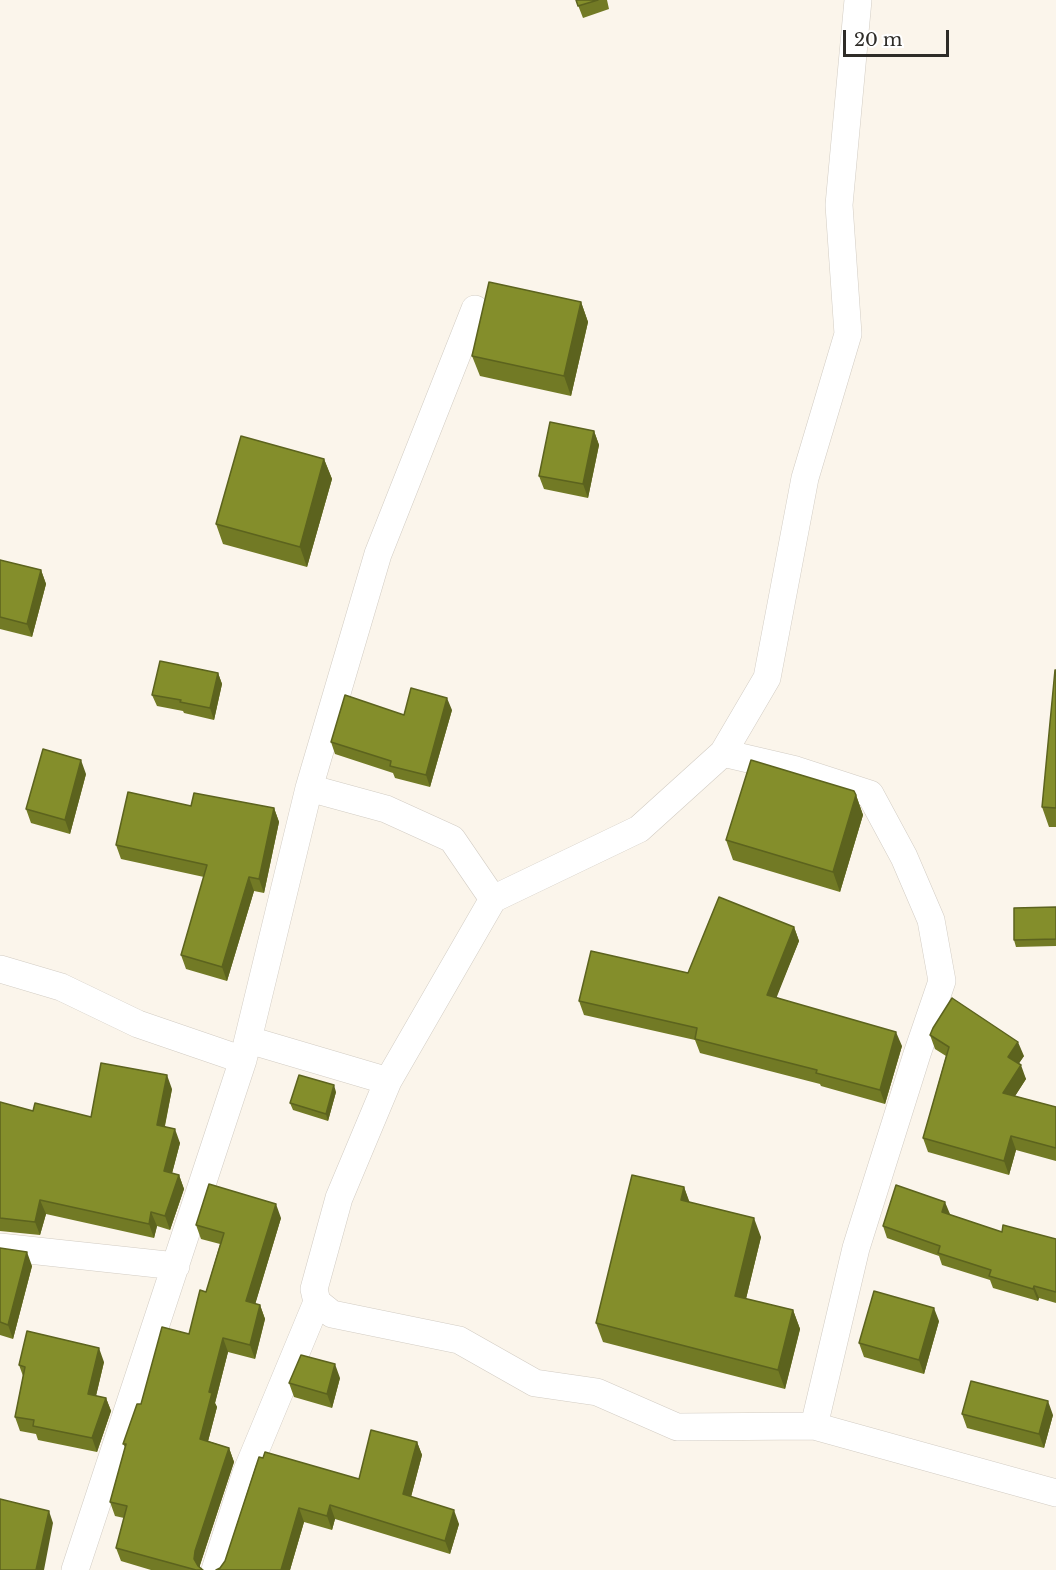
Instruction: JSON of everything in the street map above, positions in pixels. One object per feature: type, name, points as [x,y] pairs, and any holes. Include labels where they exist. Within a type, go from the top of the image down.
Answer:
[{"type":"street","points":[[215,1570],[246,1473],[316,1302],[314,1289],[339,1198],[388,1081],[493,899],[639,829],[723,753],[766,678],[805,478],[848,334],[839,205],[858,0]]},
{"type":"street","points":[[75,1570],[246,1050],[309,788],[378,554],[475,309]]},
{"type":"street","points":[[723,753],[796,770],[870,794],[904,857],[931,921],[942,981],[856,1248],[814,1426]]},
{"type":"street","points":[[309,788],[386,809],[452,839],[493,899]]},
{"type":"street","points":[[0,969],[61,987],[138,1024],[388,1081]]},
{"type":"street","points":[[0,1246],[176,1266]]},
{"type":"street","points":[[316,1302],[332,1314],[459,1340],[535,1383],[597,1392],[677,1427],[814,1426],[1056,1493]]},
{"type":"building","points":[[576,0],[598,0],[578,6]]},
{"type":"building","points":[[489,282],[581,302],[564,376],[472,356]]},
{"type":"building","points":[[550,422],[594,431],[583,484],[539,476]]},
{"type":"building","points":[[241,436],[324,459],[300,547],[216,524]]},
{"type":"building","points":[[0,560],[41,570],[27,624],[0,617]]},
{"type":"building","points":[[160,661],[218,673],[210,708],[152,695]]},
{"type":"building","points":[[1056,670],[1056,808],[1042,807]]},
{"type":"building","points":[[411,688],[447,698],[426,775],[390,766],[391,761],[331,742],[345,695],[404,715]]},
{"type":"building","points":[[43,749],[81,760],[65,820],[26,809]]},
{"type":"building","points":[[751,760],[854,791],[856,795],[833,872],[726,840]]},
{"type":"building","points":[[128,792],[191,806],[194,793],[274,808],[259,879],[249,877],[222,967],[181,955],[207,865],[116,845]]},
{"type":"building","points":[[719,897],[794,927],[767,995],[896,1032],[880,1090],[816,1073],[817,1070],[695,1039],[697,1028],[579,1001],[591,951],[688,973]]},
{"type":"building","points":[[1056,907],[1056,939],[1014,940],[1014,908]]},
{"type":"building","points":[[952,998],[1018,1042],[1008,1057],[1021,1065],[1003,1093],[1056,1107],[1056,1148],[1011,1136],[1004,1161],[923,1138],[949,1047],[930,1035]]},
{"type":"building","points":[[101,1063],[167,1075],[157,1125],[175,1129],[164,1171],[179,1175],[165,1216],[151,1212],[149,1224],[40,1200],[35,1222],[0,1218],[0,1102],[33,1111],[35,1103],[91,1117]]},
{"type":"building","points":[[299,1075],[334,1085],[326,1114],[290,1103]]},
{"type":"building","points":[[632,1175],[684,1187],[681,1200],[754,1218],[735,1296],[793,1310],[778,1370],[596,1323]]},
{"type":"building","points":[[209,1184],[276,1204],[246,1301],[260,1305],[250,1345],[223,1338],[209,1392],[212,1393],[200,1439],[229,1448],[195,1551],[194,1559],[203,1570],[196,1570],[116,1548],[127,1506],[110,1502],[126,1444],[123,1444],[137,1404],[141,1404],[162,1327],[189,1334],[200,1290],[206,1292],[224,1233],[196,1225]]},
{"type":"building","points":[[896,1185],[945,1202],[942,1212],[1002,1232],[1003,1225],[1056,1239],[1056,1292],[1034,1286],[1033,1289],[989,1276],[991,1270],[938,1253],[940,1246],[883,1226]]},
{"type":"building","points":[[0,1248],[27,1252],[8,1325],[0,1322]]},
{"type":"building","points":[[874,1291],[934,1308],[919,1360],[859,1343]]},
{"type":"building","points":[[27,1331],[99,1348],[88,1394],[106,1398],[92,1438],[33,1426],[34,1420],[15,1417],[25,1367],[19,1365]]},
{"type":"building","points":[[301,1355],[335,1364],[327,1394],[289,1383]]},
{"type":"building","points":[[971,1381],[1048,1401],[1039,1434],[962,1414]]},
{"type":"building","points":[[371,1430],[417,1442],[403,1494],[454,1510],[445,1541],[330,1505],[327,1516],[299,1508],[281,1570],[216,1570],[225,1561],[259,1457],[263,1458],[265,1452],[359,1479]]},
{"type":"building","points":[[0,1499],[49,1511],[36,1570],[0,1570]]}]
